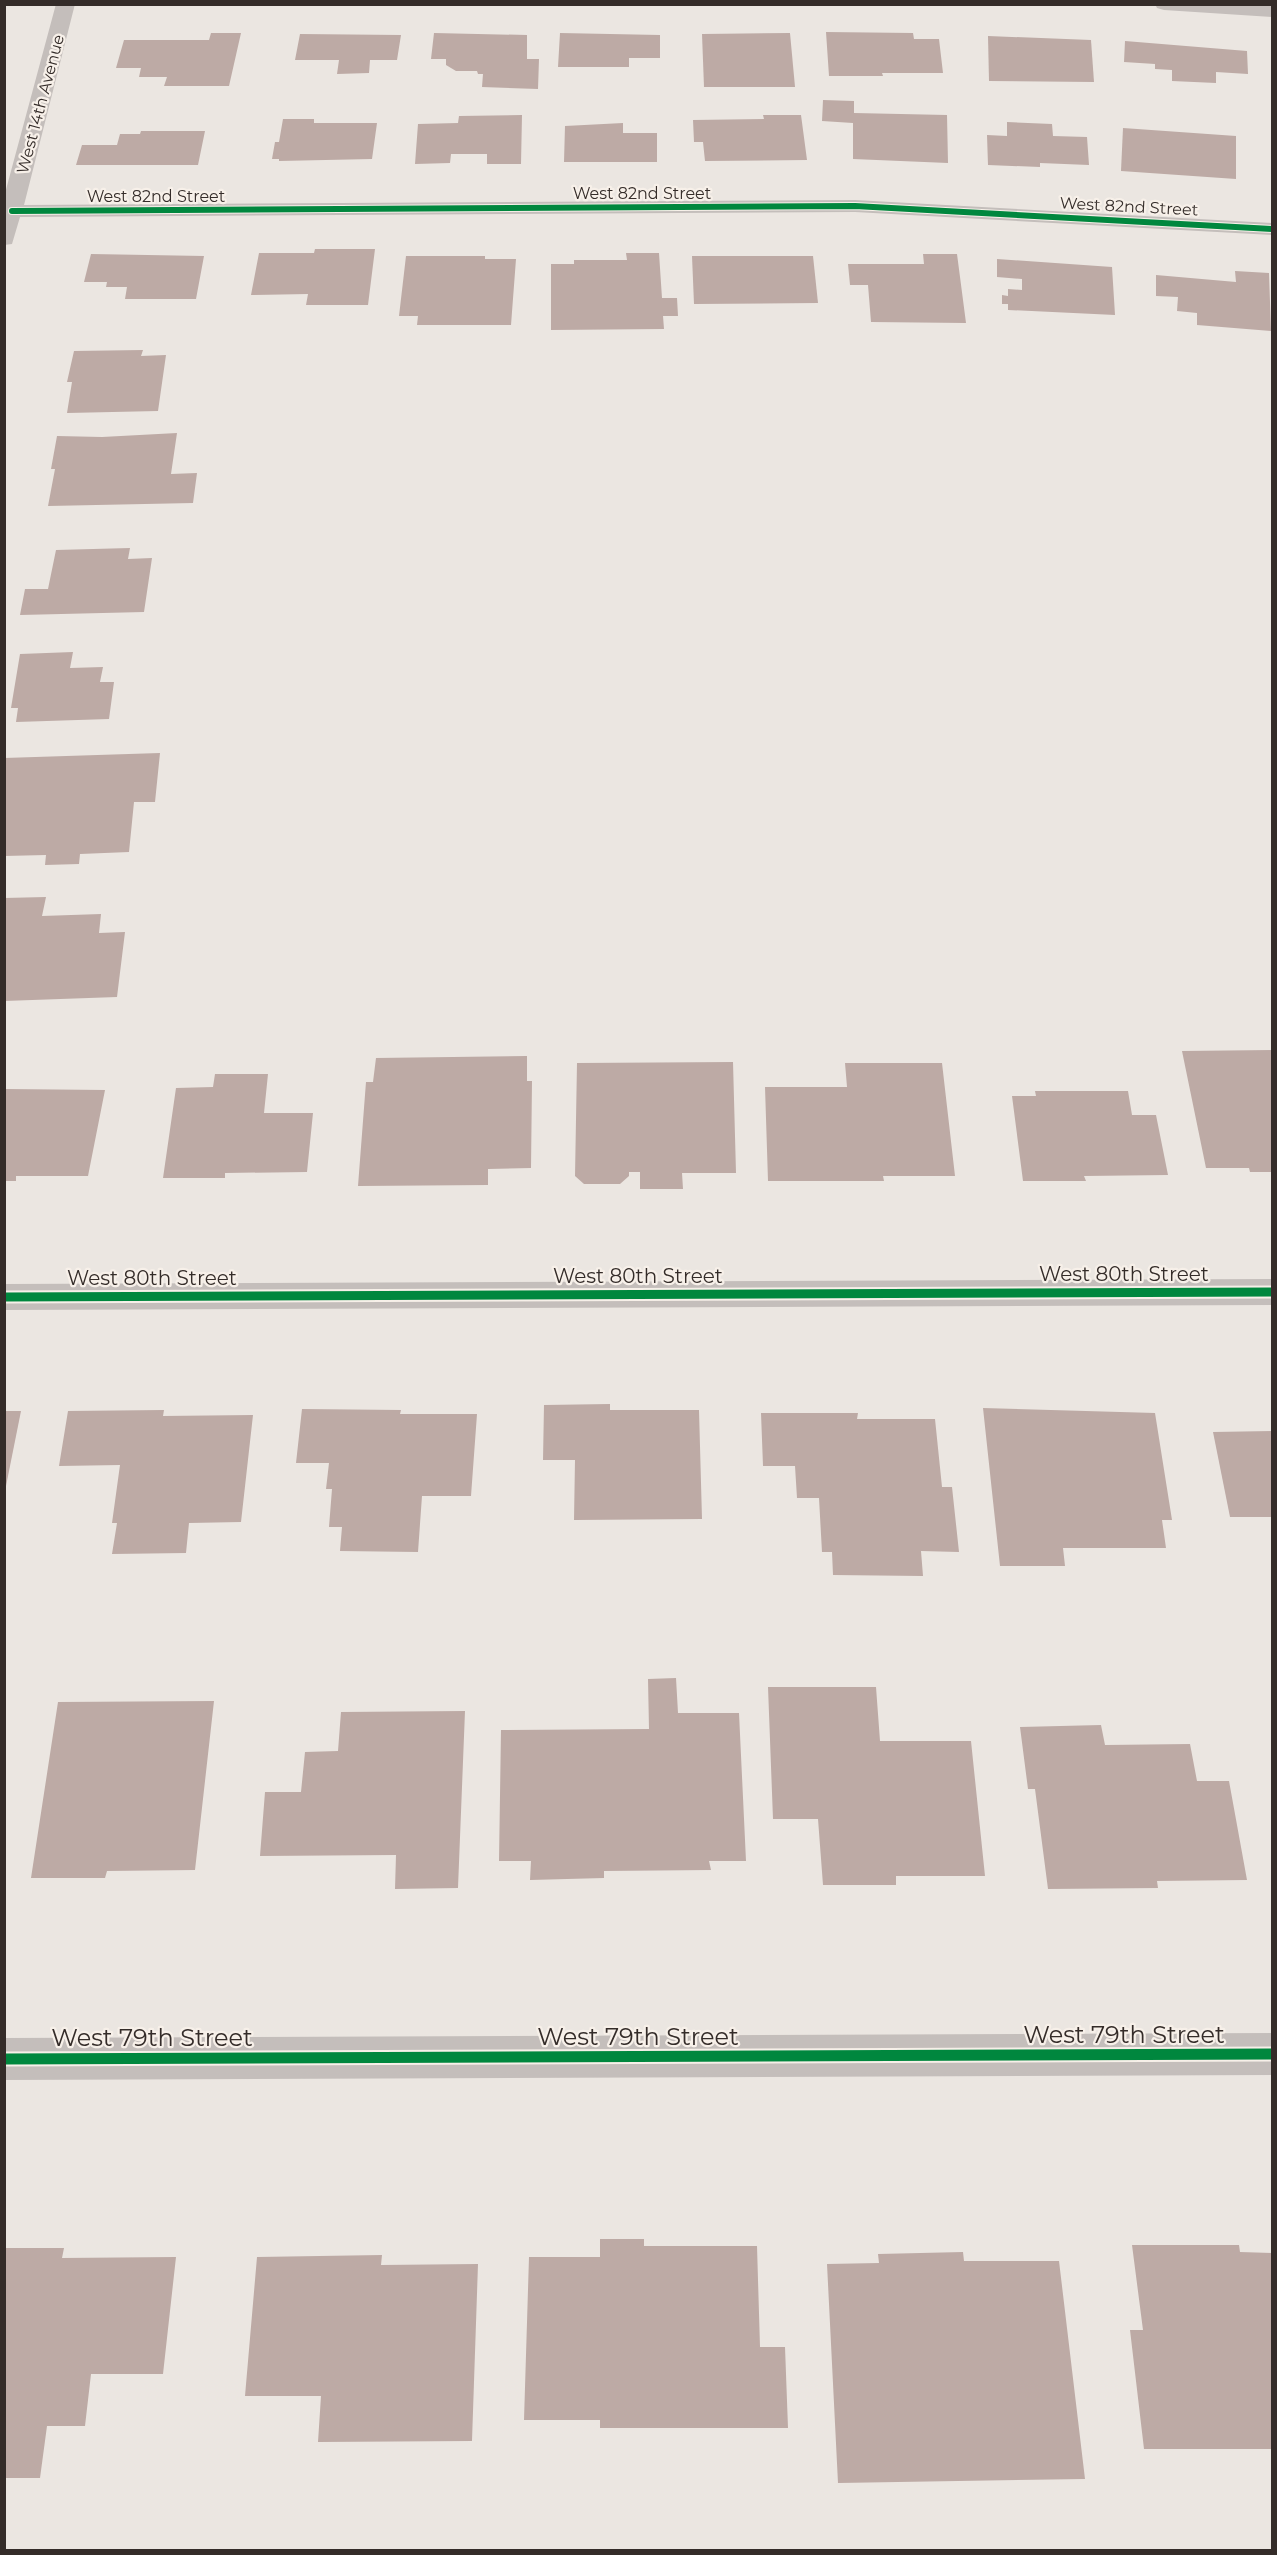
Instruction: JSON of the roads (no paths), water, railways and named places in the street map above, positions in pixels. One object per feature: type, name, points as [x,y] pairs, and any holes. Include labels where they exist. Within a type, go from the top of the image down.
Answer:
[{"type":"street","name":"West 14th Avenue","points":[[4,239],[66,4]]},
{"type":"street","points":[[1164,4],[1272,11]]},
{"type":"street","name":"West 82nd Street","points":[[12,212],[855,206],[1272,230]]},
{"type":"street","name":"West 80th Street","points":[[4,1297],[1272,1292]]},
{"type":"street","name":"West 79th Street","points":[[4,2058],[1272,2054]]}]
